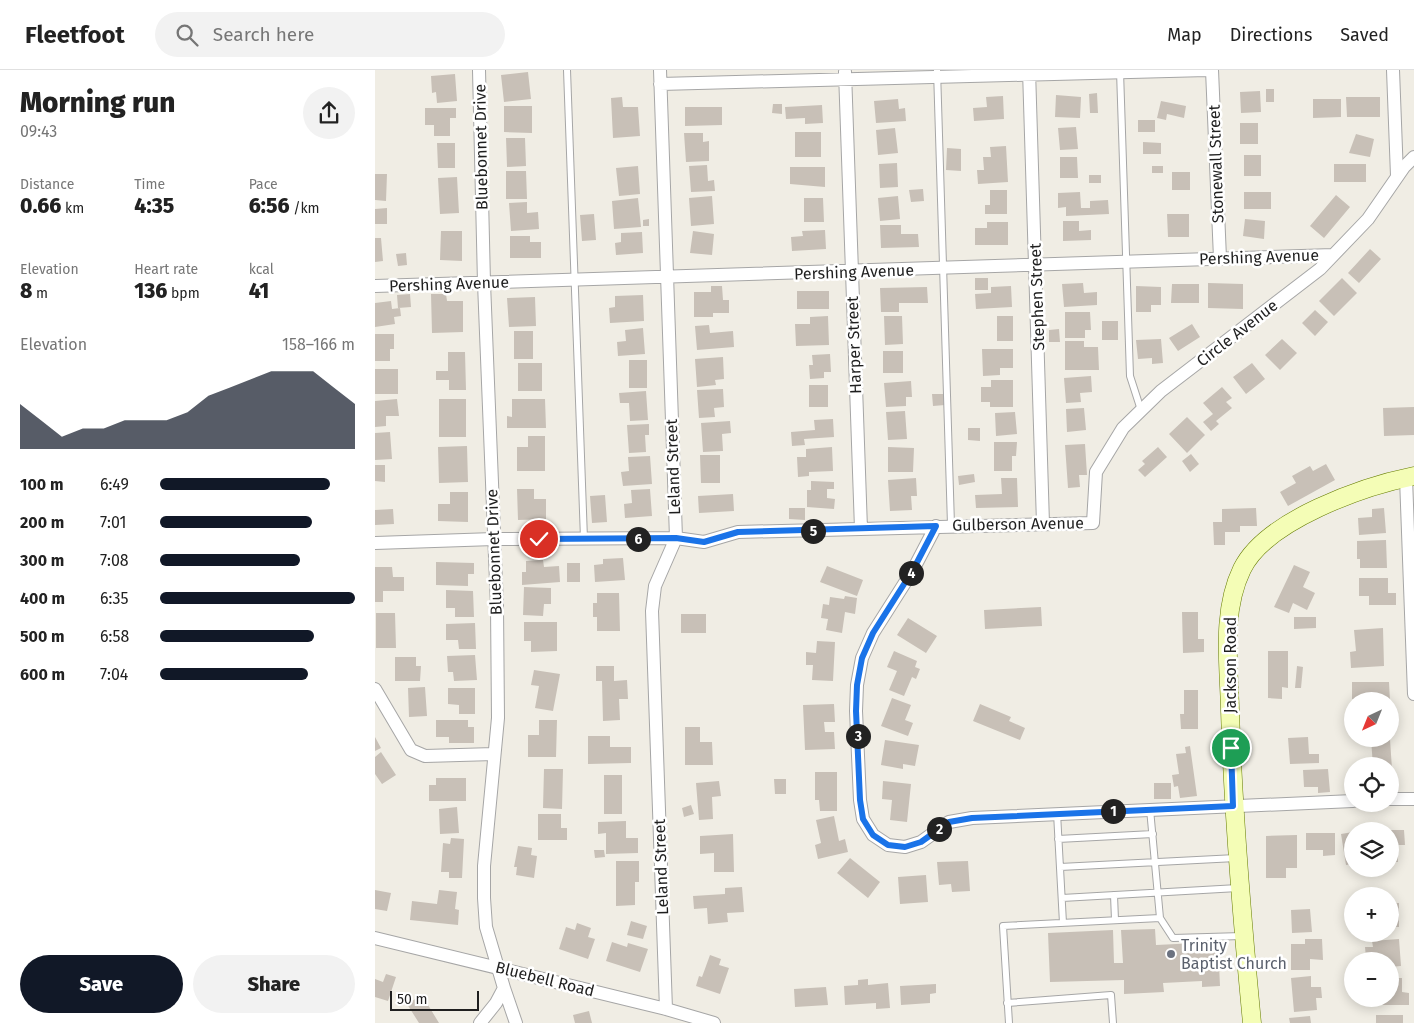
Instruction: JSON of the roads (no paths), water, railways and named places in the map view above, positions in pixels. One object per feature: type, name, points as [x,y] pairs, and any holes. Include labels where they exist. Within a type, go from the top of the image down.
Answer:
[{"type":"street","name":"Bluebonnet Drive","points":[[479,70],[484,283],[494,539],[497,708],[484,866],[484,898],[486,928],[516,1023]]},
{"type":"street","name":"Leland Street","points":[[659,70],[676,538],[655,586],[652,611],[666,1009]]},
{"type":"street","points":[[660,84],[845,74],[1207,70]]},
{"type":"street","name":"Stonewall Street","points":[[1212,70],[1220,258]]},
{"type":"street","points":[[1393,70],[1397,176]]},
{"type":"street","name":"Stephen Street","points":[[1029,73],[1043,524]]},
{"type":"street","name":"Harper Street","points":[[845,74],[861,529]]},
{"type":"street","name":"Circle Avenue","points":[[1093,523],[1096,472],[1123,428],[1161,392],[1320,269],[1368,219],[1397,176],[1414,157]]},
{"type":"street","name":"Pershing Avenue","points":[[375,286],[1333,255]]},
{"type":"street","points":[[1410,477],[1414,694]]},
{"type":"street","name":"Jackson Road","points":[[1251,1023],[1233,806],[1228,633],[1231,598],[1243,568],[1264,542],[1293,522],[1361,490],[1410,477]]},
{"type":"street","name":"Gulberson Avenue","points":[[375,543],[494,539],[676,538],[704,542],[738,532],[951,525],[1093,523]]},
{"type":"street","points":[[936,526],[913,570],[873,633],[862,658],[857,685],[856,711],[860,800],[863,819],[873,835],[888,845],[905,847],[921,842],[949,822],[1057,813],[1344,801]]},
{"type":"street","points":[[375,689],[411,750],[416,753],[425,756],[494,754]]},
{"type":"street","points":[[1399,799],[1414,798]]},
{"type":"street","name":"Bluebell Road","points":[[375,938],[666,1009],[714,1023]]},
{"type":"street","points":[[480,1023],[497,1003],[504,988]]},
{"type":"lane","points":[[567,70],[584,539]]},
{"type":"lane","points":[[1120,71],[1130,376],[1141,410]]},
{"type":"lane","points":[[937,74],[951,525]]},
{"type":"lane","points":[[1150,809],[1160,918],[1173,938],[1243,936]]},
{"type":"lane","points":[[1057,813],[1063,923]]},
{"type":"lane","points":[[1058,839],[1153,834]]},
{"type":"lane","points":[[1060,867],[1237,858]]},
{"type":"lane","points":[[1061,898],[1240,888]]},
{"type":"lane","points":[[1114,895],[1115,920]]},
{"type":"lane","points":[[1009,1023],[1003,926],[1160,918]]},
{"type":"lane","points":[[1007,1003],[1111,995],[1113,1023]]},
{"type":"place","name":"Trinity Baptist Church","points":[[1171,954]]}]
